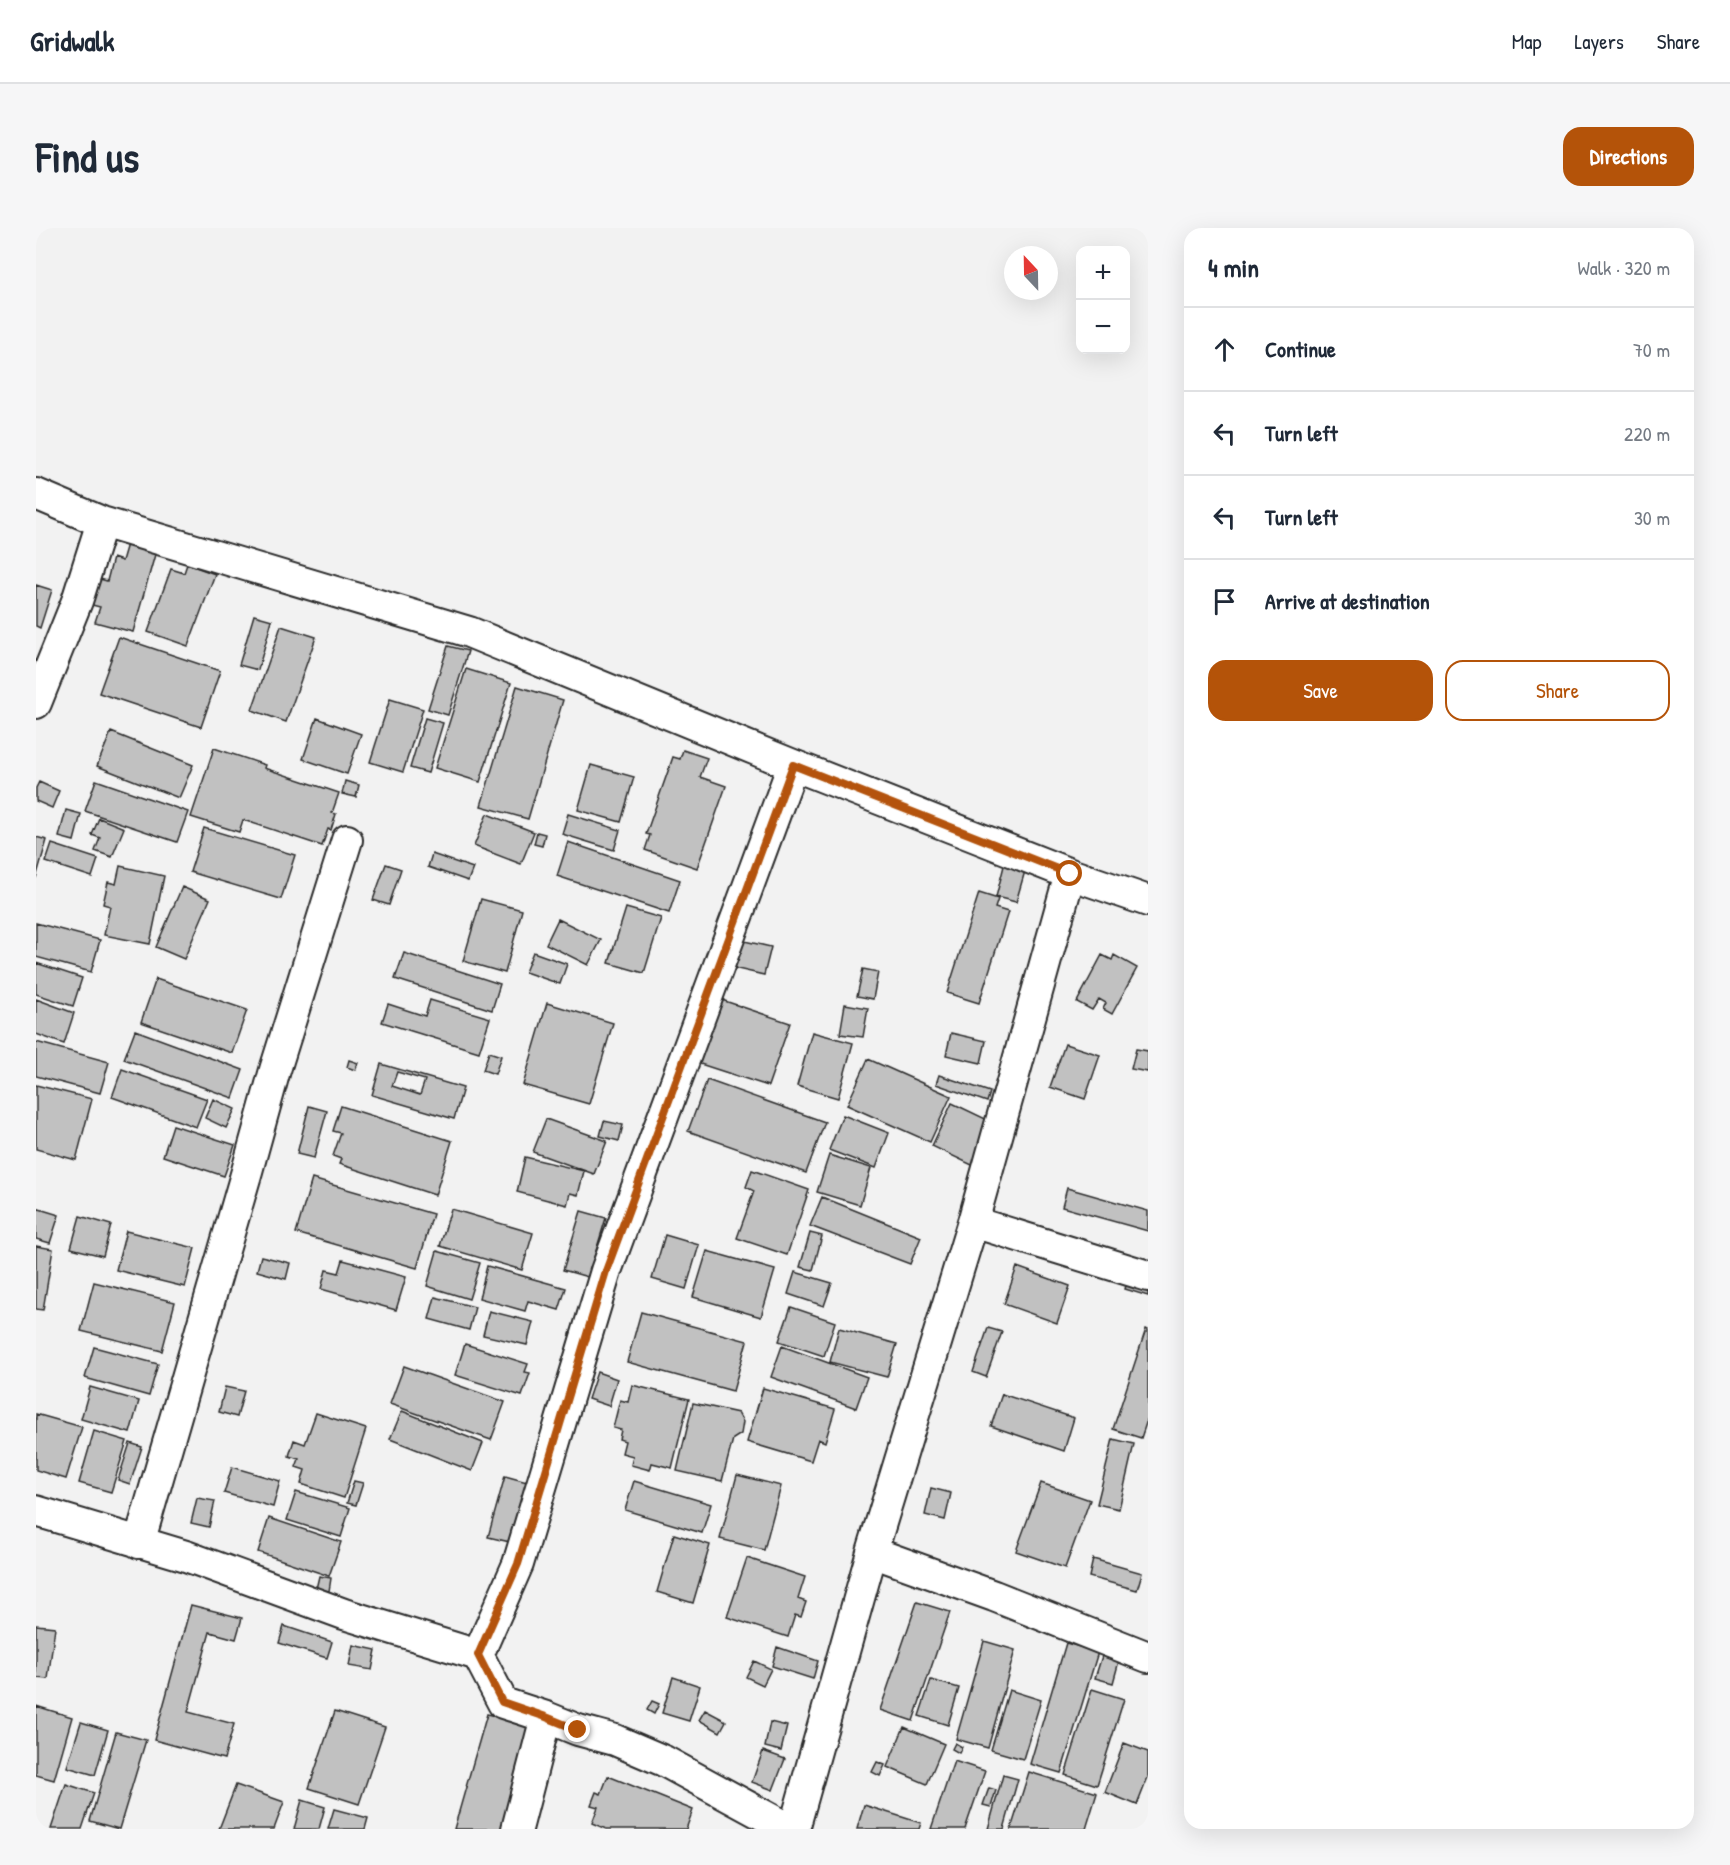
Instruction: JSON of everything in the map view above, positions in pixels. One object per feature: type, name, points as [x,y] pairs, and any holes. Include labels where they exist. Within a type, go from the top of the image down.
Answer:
[{"type":"street","points":[[36,494],[102,522],[469,632],[793,765],[1070,874],[1148,901]]},
{"type":"street","points":[[36,703],[77,601],[102,522]]},
{"type":"street","points":[[478,1655],[518,1564],[606,1271],[793,765]]},
{"type":"street","points":[[139,1543],[275,1070],[347,840]]},
{"type":"street","points":[[794,1829],[872,1552],[973,1222],[1070,874]]},
{"type":"street","points":[[973,1222],[1148,1276]]},
{"type":"street","points":[[36,1511],[186,1556],[344,1614],[478,1655],[502,1702],[578,1730],[615,1740],[664,1761],[789,1829]]},
{"type":"street","points":[[872,1552],[994,1596],[1148,1658]]},
{"type":"street","points":[[517,1829],[546,1717]]},
{"type":"building","points":[[129,537],[158,544],[133,632],[95,622],[100,607],[92,605],[100,579],[107,581],[113,558],[122,561]]},
{"type":"building","points":[[187,564],[215,574],[188,646],[148,632],[171,569],[184,573]]},
{"type":"building","points":[[36,585],[52,590],[40,628],[36,626]]},
{"type":"building","points":[[254,615],[272,620],[258,670],[239,665]]},
{"type":"building","points":[[281,626],[316,637],[286,722],[252,710]]},
{"type":"building","points":[[119,637],[220,671],[201,727],[99,693]]},
{"type":"building","points":[[448,646],[468,651],[448,715],[428,709]]},
{"type":"building","points":[[466,669],[511,683],[480,782],[435,768]]},
{"type":"building","points":[[517,686],[563,700],[528,819],[481,806]]},
{"type":"building","points":[[390,699],[423,709],[403,772],[370,762]]},
{"type":"building","points":[[317,718],[361,734],[347,774],[303,759]]},
{"type":"building","points":[[425,718],[443,723],[428,773],[410,768]]},
{"type":"building","points":[[111,732],[193,765],[179,798],[97,766]]},
{"type":"building","points":[[214,748],[265,765],[264,768],[339,793],[332,813],[336,814],[331,830],[328,829],[322,846],[243,820],[239,832],[191,817]]},
{"type":"building","points":[[683,750],[707,758],[700,777],[726,786],[697,868],[645,850],[650,835],[646,834],[673,757],[680,759]]},
{"type":"building","points":[[591,765],[634,777],[621,822],[578,810]]},
{"type":"building","points":[[96,780],[188,812],[177,842],[85,811]]},
{"type":"building","points":[[345,781],[359,785],[356,797],[342,794]]},
{"type":"building","points":[[39,782],[59,791],[52,808],[36,801],[36,788]]},
{"type":"building","points":[[66,810],[81,814],[74,841],[59,837]]},
{"type":"building","points":[[487,814],[534,832],[521,864],[474,846]]},
{"type":"building","points":[[568,814],[620,830],[614,850],[562,834]]},
{"type":"building","points":[[99,818],[124,828],[112,857],[95,851],[100,838],[92,835]]},
{"type":"building","points":[[204,828],[295,855],[281,899],[190,872]]},
{"type":"building","points":[[537,832],[545,834],[542,846],[534,844]]},
{"type":"building","points":[[36,837],[47,840],[36,878]]},
{"type":"building","points":[[568,842],[680,880],[669,913],[557,876]]},
{"type":"building","points":[[52,844],[98,859],[92,877],[46,862]]},
{"type":"building","points":[[432,854],[473,868],[468,881],[428,867]]},
{"type":"building","points":[[1006,858],[1027,864],[1016,902],[996,897]]},
{"type":"building","points":[[386,864],[401,869],[389,905],[373,900]]},
{"type":"building","points":[[120,866],[164,876],[150,944],[104,935],[110,906],[103,904],[108,882],[116,884]]},
{"type":"building","points":[[182,887],[210,899],[184,959],[156,947]]},
{"type":"building","points":[[979,893],[998,899],[995,908],[1008,912],[979,1003],[947,993]]},
{"type":"building","points":[[481,899],[522,910],[505,973],[463,961]]},
{"type":"building","points":[[626,908],[661,918],[644,973],[609,963]]},
{"type":"building","points":[[558,919],[601,940],[588,965],[546,944]]},
{"type":"building","points":[[36,923],[100,940],[91,972],[36,957]]},
{"type":"building","points":[[740,940],[771,947],[764,975],[733,968]]},
{"type":"building","points":[[533,952],[567,964],[560,984],[525,972]]},
{"type":"building","points":[[404,953],[500,984],[492,1010],[395,979]]},
{"type":"building","points":[[1102,955],[1112,960],[1114,955],[1137,968],[1112,1014],[1103,1009],[1106,1003],[1099,999],[1092,1010],[1077,1002]]},
{"type":"building","points":[[36,963],[82,978],[73,1006],[36,994]]},
{"type":"building","points":[[863,969],[878,972],[873,999],[857,996]]},
{"type":"building","points":[[156,979],[247,1010],[232,1053],[141,1022]]},
{"type":"building","points":[[710,996],[790,1023],[768,1086],[688,1060]]},
{"type":"building","points":[[36,999],[74,1013],[64,1044],[36,1034]]},
{"type":"building","points":[[430,1000],[490,1018],[479,1052],[382,1022],[388,1004],[425,1016]]},
{"type":"building","points":[[547,1003],[613,1023],[589,1104],[523,1085]]},
{"type":"building","points":[[845,1004],[868,1008],[863,1037],[840,1034]]},
{"type":"building","points":[[135,1030],[243,1070],[233,1098],[124,1059]]},
{"type":"building","points":[[812,1032],[853,1043],[838,1098],[797,1086]]},
{"type":"building","points":[[951,1033],[986,1041],[981,1063],[946,1055]]},
{"type":"building","points":[[36,1042],[109,1062],[100,1093],[36,1076]]},
{"type":"building","points":[[1065,1044],[1100,1055],[1085,1099],[1050,1087]]},
{"type":"building","points":[[1136,1049],[1148,1051],[1148,1072],[1131,1069]]},
{"type":"building","points":[[489,1052],[501,1056],[495,1074],[483,1070]]},
{"type":"building","points":[[868,1059],[951,1096],[930,1142],[847,1105]]},
{"type":"building","points":[[349,1060],[358,1063],[355,1070],[347,1067]]},
{"type":"building","points":[[381,1064],[463,1088],[454,1119],[372,1095]],"holes":[[[397,1072],[425,1080],[420,1095],[392,1086]]]},
{"type":"building","points":[[122,1069],[207,1099],[196,1127],[112,1097]]},
{"type":"building","points":[[939,1075],[990,1092],[987,1102],[936,1084]]},
{"type":"building","points":[[707,1080],[825,1122],[806,1173],[688,1131]]},
{"type":"building","points":[[36,1085],[92,1099],[76,1160],[36,1149]]},
{"type":"building","points":[[213,1099],[235,1109],[226,1128],[205,1118]]},
{"type":"building","points":[[952,1103],[994,1123],[974,1166],[932,1146]]},
{"type":"building","points":[[309,1106],[327,1111],[314,1158],[297,1154]]},
{"type":"building","points":[[341,1106],[452,1141],[435,1195],[339,1164],[341,1159],[333,1156],[341,1133],[333,1131]]},
{"type":"building","points":[[843,1115],[889,1133],[876,1168],[829,1150]]},
{"type":"building","points":[[546,1119],[607,1141],[594,1174],[533,1152]]},
{"type":"building","points":[[604,1121],[623,1125],[619,1141],[600,1136]]},
{"type":"building","points":[[173,1125],[235,1145],[224,1176],[163,1156]]},
{"type":"building","points":[[829,1155],[871,1168],[860,1205],[817,1192]]},
{"type":"building","points":[[525,1157],[584,1171],[578,1195],[570,1193],[567,1205],[517,1192]]},
{"type":"building","points":[[752,1170],[809,1190],[787,1255],[737,1238],[754,1191],[746,1187]]},
{"type":"building","points":[[312,1179],[433,1214],[417,1268],[296,1233]]},
{"type":"building","points":[[1067,1188],[1148,1211],[1148,1231],[1062,1207]]},
{"type":"building","points":[[822,1197],[921,1237],[910,1264],[810,1226]]},
{"type":"building","points":[[36,1208],[59,1215],[50,1243],[36,1239]]},
{"type":"building","points":[[451,1209],[533,1233],[522,1270],[440,1246]]},
{"type":"building","points":[[581,1211],[606,1218],[588,1277],[563,1270]]},
{"type":"building","points":[[80,1216],[111,1225],[103,1256],[71,1248]]},
{"type":"building","points":[[126,1231],[195,1248],[185,1287],[116,1270]]},
{"type":"building","points":[[810,1233],[822,1236],[813,1270],[800,1267]]},
{"type":"building","points":[[665,1235],[699,1245],[686,1289],[652,1279]]},
{"type":"building","points":[[36,1246],[53,1249],[43,1310],[36,1309]]},
{"type":"building","points":[[437,1251],[480,1263],[469,1299],[427,1286]]},
{"type":"building","points":[[707,1251],[775,1270],[761,1317],[693,1297]]},
{"type":"building","points":[[261,1256],[290,1263],[286,1279],[257,1271]]},
{"type":"building","points":[[343,1260],[406,1277],[396,1310],[321,1289],[326,1270],[339,1273]]},
{"type":"building","points":[[487,1266],[566,1288],[559,1310],[528,1301],[525,1311],[479,1298]]},
{"type":"building","points":[[1017,1267],[1070,1286],[1057,1323],[1004,1304]]},
{"type":"building","points":[[795,1272],[832,1283],[824,1306],[788,1294]]},
{"type":"building","points":[[1130,1272],[1148,1278],[1148,1296],[1125,1289]]},
{"type":"building","points":[[94,1282],[175,1302],[162,1351],[81,1331]]},
{"type":"building","points":[[435,1297],[475,1307],[469,1330],[429,1319]]},
{"type":"building","points":[[791,1307],[835,1322],[824,1356],[779,1341]]},
{"type":"building","points":[[489,1311],[533,1322],[527,1345],[483,1335]]},
{"type":"building","points":[[641,1312],[747,1341],[733,1391],[627,1362]]},
{"type":"building","points":[[839,1328],[897,1344],[887,1377],[830,1362]]},
{"type":"building","points":[[988,1328],[1002,1332],[986,1377],[973,1372]]},
{"type":"building","points":[[1146,1329],[1148,1330],[1148,1417],[1141,1438],[1113,1429]]},
{"type":"building","points":[[465,1344],[528,1364],[525,1372],[530,1373],[522,1396],[455,1375]]},
{"type":"building","points":[[782,1346],[867,1377],[856,1408],[771,1377]]},
{"type":"building","points":[[94,1347],[158,1364],[149,1396],[85,1378]]},
{"type":"building","points":[[404,1366],[505,1402],[491,1440],[390,1404]]},
{"type":"building","points":[[597,1372],[617,1379],[609,1406],[588,1399]]},
{"type":"building","points":[[632,1385],[689,1399],[672,1468],[652,1463],[650,1470],[631,1465],[633,1456],[622,1453],[625,1441],[619,1439],[621,1430],[613,1428],[620,1400],[628,1402]]},
{"type":"building","points":[[90,1387],[139,1401],[130,1433],[81,1419]]},
{"type":"building","points":[[225,1387],[244,1391],[237,1417],[219,1412]]},
{"type":"building","points":[[763,1388],[835,1409],[825,1442],[818,1439],[811,1461],[747,1442]]},
{"type":"building","points":[[1002,1394],[1074,1418],[1064,1451],[991,1426]]},
{"type":"building","points":[[693,1403],[738,1413],[743,1422],[741,1434],[733,1439],[722,1481],[677,1471]]},
{"type":"building","points":[[402,1411],[483,1443],[472,1471],[390,1439]]},
{"type":"building","points":[[316,1413],[366,1429],[344,1498],[301,1484],[305,1470],[296,1467],[299,1459],[289,1456],[294,1440],[305,1444]]},
{"type":"building","points":[[36,1414],[82,1427],[66,1479],[36,1470]]},
{"type":"building","points":[[94,1431],[127,1441],[111,1492],[79,1483]]},
{"type":"building","points":[[1113,1439],[1134,1444],[1119,1509],[1097,1504]]},
{"type":"building","points":[[130,1443],[142,1447],[130,1484],[118,1480]]},
{"type":"building","points":[[232,1467],[280,1481],[273,1507],[224,1493]]},
{"type":"building","points":[[737,1475],[781,1486],[764,1550],[720,1539]]},
{"type":"building","points":[[505,1476],[527,1482],[510,1542],[488,1537]]},
{"type":"building","points":[[354,1481],[363,1483],[356,1505],[347,1503]]},
{"type":"building","points":[[634,1481],[711,1504],[702,1533],[625,1510]]},
{"type":"building","points":[[1041,1483],[1090,1500],[1065,1568],[1016,1551]]},
{"type":"building","points":[[931,1488],[951,1493],[945,1520],[925,1515]]},
{"type":"building","points":[[296,1492],[350,1508],[341,1537],[287,1520]]},
{"type":"building","points":[[197,1498],[215,1501],[209,1527],[191,1523]]},
{"type":"building","points":[[269,1518],[341,1542],[329,1576],[258,1552]]},
{"type":"building","points":[[674,1534],[710,1545],[693,1603],[657,1592]]},
{"type":"building","points":[[747,1558],[805,1577],[798,1599],[806,1602],[801,1617],[795,1615],[788,1637],[727,1617]]},
{"type":"building","points":[[1093,1559],[1142,1573],[1137,1590],[1089,1577]]},
{"type":"building","points":[[319,1576],[331,1578],[329,1591],[316,1589]]},
{"type":"building","points":[[917,1602],[950,1612],[913,1721],[880,1710]]},
{"type":"building","points":[[191,1605],[242,1618],[236,1639],[210,1632],[188,1712],[234,1724],[224,1759],[154,1740]]},
{"type":"building","points":[[36,1625],[55,1627],[48,1679],[36,1678]]},
{"type":"building","points":[[284,1626],[332,1642],[327,1658],[279,1643]]},
{"type":"building","points":[[984,1641],[1015,1650],[988,1748],[956,1739]]},
{"type":"building","points":[[1066,1643],[1098,1652],[1061,1773],[1030,1764]]},
{"type":"building","points":[[353,1645],[376,1650],[372,1670],[349,1666]]},
{"type":"building","points":[[777,1647],[818,1661],[813,1679],[772,1666]]},
{"type":"building","points":[[1102,1656],[1119,1661],[1113,1683],[1095,1678]]},
{"type":"building","points":[[754,1661],[771,1669],[763,1685],[746,1677]]},
{"type":"building","points":[[673,1677],[700,1686],[689,1721],[662,1713]]},
{"type":"building","points":[[931,1680],[959,1688],[948,1725],[919,1716]]},
{"type":"building","points":[[1092,1689],[1124,1699],[1097,1785],[1065,1775]]},
{"type":"building","points":[[1009,1690],[1041,1700],[1023,1759],[991,1750]]},
{"type":"building","points":[[652,1701],[659,1704],[654,1714],[647,1710]]},
{"type":"building","points":[[36,1706],[72,1717],[54,1780],[36,1775]]},
{"type":"building","points":[[705,1710],[726,1721],[720,1732],[699,1720]]},
{"type":"building","points":[[335,1711],[385,1727],[359,1804],[309,1788]]},
{"type":"building","points":[[487,1714],[535,1727],[505,1829],[454,1829]]},
{"type":"building","points":[[81,1722],[108,1730],[95,1775],[67,1767]]},
{"type":"building","points":[[770,1722],[787,1726],[781,1751],[765,1747]]},
{"type":"building","points":[[904,1727],[944,1744],[927,1784],[887,1767]]},
{"type":"building","points":[[116,1732],[146,1740],[119,1829],[90,1821]]},
{"type":"building","points":[[955,1743],[962,1747],[959,1753],[952,1749]]},
{"type":"building","points":[[1124,1743],[1148,1752],[1148,1777],[1137,1805],[1105,1792]]},
{"type":"building","points":[[763,1751],[785,1759],[773,1790],[752,1782]]},
{"type":"building","points":[[954,1761],[985,1771],[965,1829],[931,1829]]},
{"type":"building","points":[[877,1762],[885,1765],[880,1776],[872,1772]]},
{"type":"building","points":[[1029,1772],[1097,1793],[1086,1829],[1011,1829]]},
{"type":"building","points":[[1003,1775],[1018,1779],[1004,1829],[988,1829]]},
{"type":"building","points":[[608,1776],[693,1810],[686,1829],[606,1829],[592,1823],[598,1807],[591,1805],[596,1792],[601,1794]]},
{"type":"building","points":[[66,1784],[94,1793],[82,1829],[51,1829]]},
{"type":"building","points":[[236,1785],[284,1802],[274,1829],[219,1829]]},
{"type":"building","points":[[989,1788],[996,1790],[991,1807],[983,1805]]},
{"type":"building","points":[[302,1800],[325,1807],[319,1829],[294,1829]]},
{"type":"building","points":[[864,1805],[921,1823],[919,1829],[857,1829]]},
{"type":"building","points":[[334,1809],[368,1818],[365,1829],[328,1829]]},
{"type":"route","points":[[578,1730],[502,1702],[478,1655],[518,1564],[606,1271],[793,765],[1070,874]]}]
